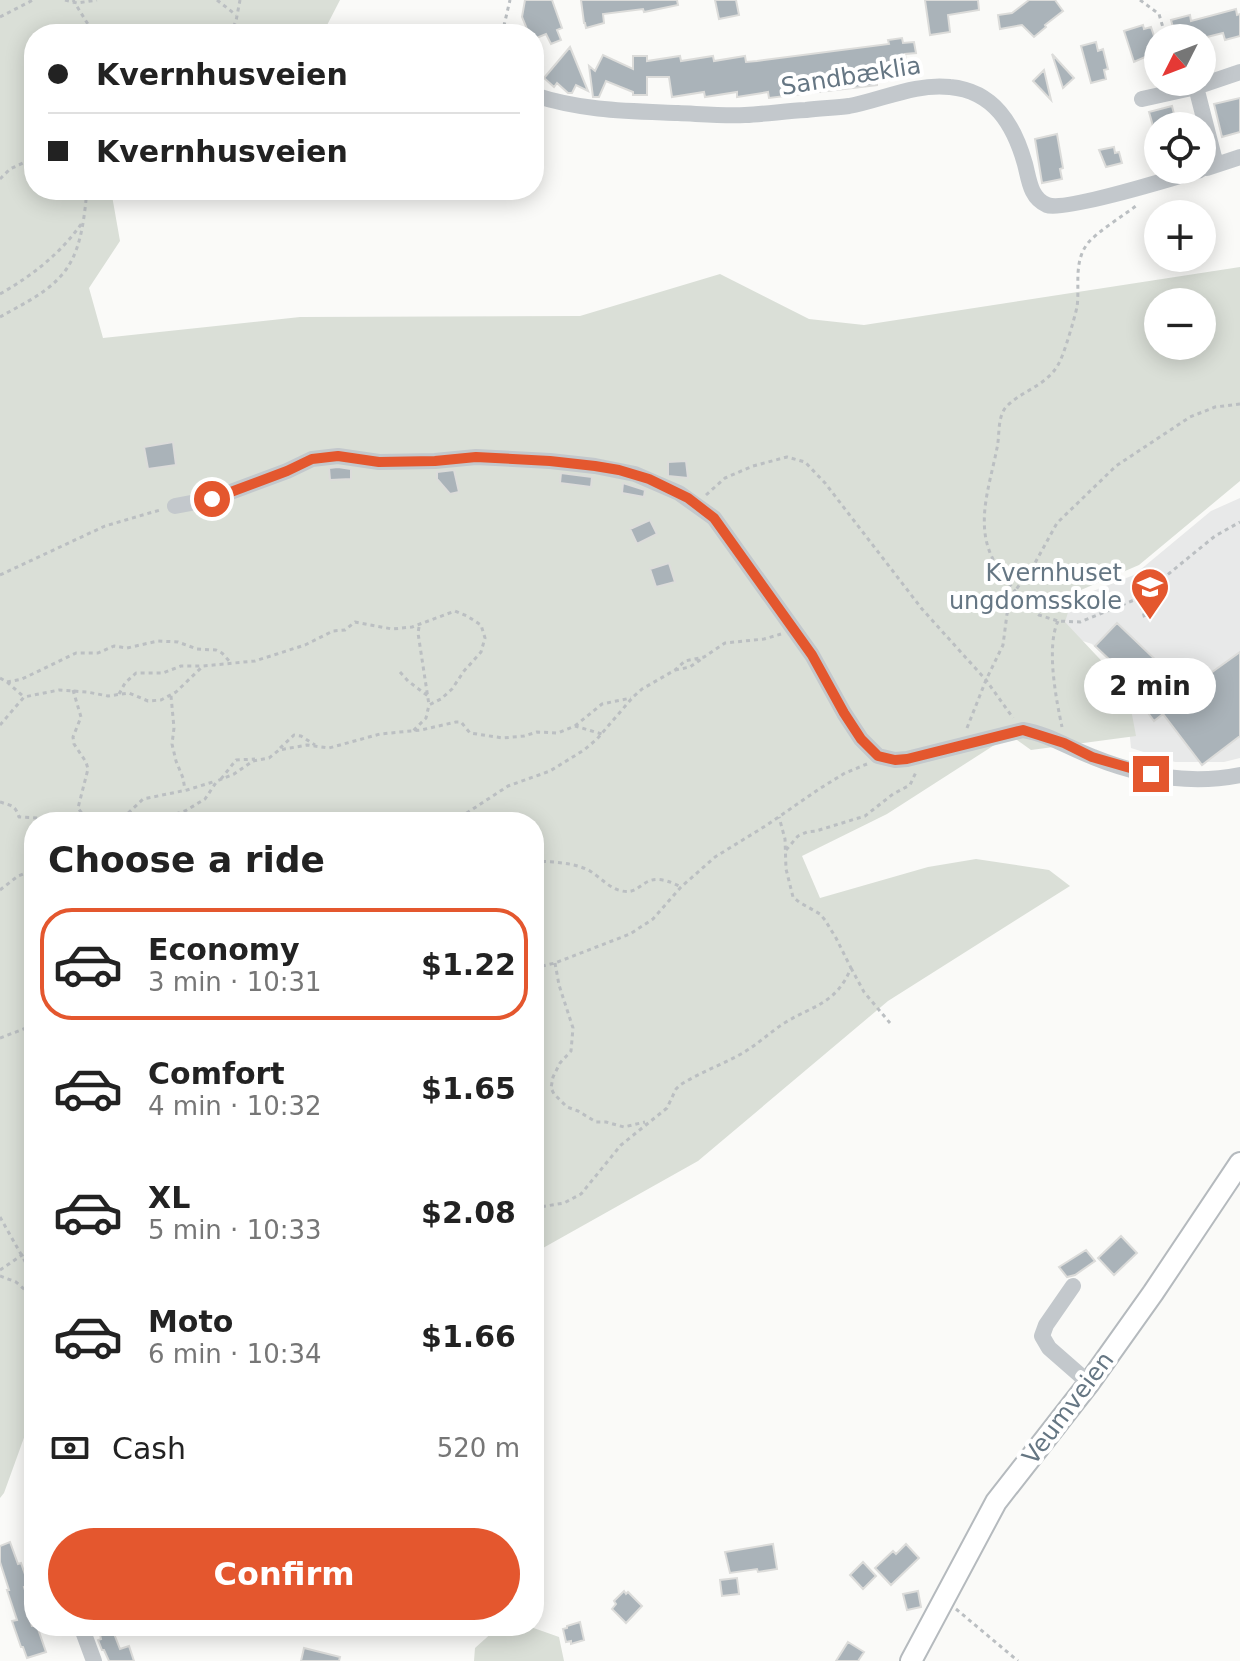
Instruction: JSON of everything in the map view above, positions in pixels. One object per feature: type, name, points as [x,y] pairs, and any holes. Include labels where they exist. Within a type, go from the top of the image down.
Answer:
[{"type":"main road","name":"Veumveien","points":[[911,1661],[996,1502],[1089,1383],[1240,1163]]},
{"type":"street","points":[[1216,80],[1240,72]]},
{"type":"street","name":"Sandbæklia","points":[[544,98],[607,111],[745,115],[849,106],[912,89],[949,86],[979,94],[1012,127],[1031,190],[1048,206],[1078,203],[1154,184]]},
{"type":"street","points":[[1142,99],[1156,96]]},
{"type":"street","name":"Sandbæklia","points":[[1216,165],[1240,157]]},
{"type":"street","points":[[175,506],[212,499],[312,459],[338,456],[379,462],[476,457],[619,470],[679,493],[714,518],[812,655],[854,730],[878,756],[895,760],[1023,730],[1064,743],[1092,757],[1173,779],[1240,775]]},
{"type":"street","points":[[1073,1286],[1042,1336],[1049,1348],[1089,1383]]},
{"type":"street","points":[[85,1636],[94,1661]]},
{"type":"path","points":[[0,17],[33,0]]},
{"type":"path","points":[[65,0],[97,0]]},
{"type":"path","points":[[217,0],[237,15]]},
{"type":"path","points":[[234,24],[240,0]]},
{"type":"path","points":[[504,24],[510,0]]},
{"type":"path","points":[[1140,0],[1159,14],[1162,24]]},
{"type":"path","points":[[74,1],[88,24]]},
{"type":"path","points":[[0,179],[10,169],[24,163]]},
{"type":"path","points":[[0,317],[43,291],[62,275],[72,260],[84,220],[86,200]]},
{"type":"path","points":[[1135,207],[1089,242],[1082,255],[1077,274],[1077,307],[1059,364],[1038,386],[1008,405],[1000,419],[998,444],[985,501],[984,528],[993,559],[1015,591],[1039,615],[1058,621],[1080,622],[1139,598],[1215,536],[1240,522]]},
{"type":"path","points":[[0,294],[23,281],[55,255],[84,220]]},
{"type":"path","points":[[963,744],[969,721],[1003,645],[1007,614],[1015,591],[1057,523],[1116,466],[1190,417],[1215,407],[1240,404]]},
{"type":"path","points":[[697,504],[719,482],[737,471],[787,457],[805,462],[825,483],[922,609],[986,680],[1023,730]]},
{"type":"path","points":[[0,575],[105,526],[175,506]]},
{"type":"path","points":[[1139,598],[1145,619]]},
{"type":"path","points":[[119,694],[136,673],[163,673],[181,666],[250,663],[278,652],[290,651],[333,631],[345,630],[358,621],[392,629],[419,625],[455,611],[481,625],[484,633],[481,652],[452,689],[429,705]]},
{"type":"path","points":[[1058,621],[1051,643],[1064,743]]},
{"type":"path","points":[[413,731],[426,718],[429,705],[419,625]]},
{"type":"path","points":[[468,812],[508,786],[562,764],[584,750],[642,689],[685,661],[704,657],[725,643],[797,634]]},
{"type":"path","points":[[7,682],[36,673],[76,653],[98,653],[114,646],[130,648],[158,641],[216,650],[231,663]]},
{"type":"path","points":[[0,725],[24,697],[59,690],[108,696],[135,695],[152,702],[161,700],[171,695],[203,666]]},
{"type":"path","points":[[400,672],[428,696]]},
{"type":"path","points":[[0,678],[13,685],[24,697]]},
{"type":"path","points":[[73,690],[81,717],[73,737],[74,744],[88,769],[78,808],[81,812]]},
{"type":"path","points":[[171,695],[172,744],[185,790]]},
{"type":"path","points":[[129,812],[143,799],[219,780],[236,773],[250,762],[269,758],[294,735],[329,748],[380,734],[460,722],[470,733],[503,738],[537,732],[561,733],[602,704],[633,697]]},
{"type":"path","points":[[575,726],[602,734]]},
{"type":"path","points":[[277,751],[316,745]]},
{"type":"path","points":[[785,851],[798,836],[857,819],[875,810],[893,794],[910,785],[921,755]]},
{"type":"path","points":[[544,966],[630,934],[653,919],[681,887],[715,857],[845,773],[885,759]]},
{"type":"path","points":[[182,812],[205,799],[236,760],[259,760]]},
{"type":"path","points":[[0,802],[14,807],[19,817],[24,817]]},
{"type":"path","points":[[779,817],[793,897],[825,920],[864,992],[890,1023]]},
{"type":"path","points":[[544,862],[581,867],[622,891],[633,890],[648,880],[658,878],[681,887]]},
{"type":"path","points":[[0,890],[24,874]]},
{"type":"path","points":[[555,963],[573,1028],[571,1051],[553,1077],[551,1088],[554,1094],[567,1107],[596,1122],[624,1127],[649,1122]]},
{"type":"path","points":[[544,1206],[564,1203],[581,1194],[621,1145],[667,1108],[680,1085],[741,1054],[790,1020],[821,1004],[839,988],[851,968]]},
{"type":"path","points":[[0,1038],[24,1029]]},
{"type":"path","points":[[0,1217],[24,1259]]},
{"type":"path","points":[[0,1270],[22,1255]]},
{"type":"path","points":[[0,1276],[24,1289]]},
{"type":"path","points":[[956,1609],[1018,1661]]},
{"type":"shaded area","points":[[0,0],[340,0],[328,24],[24,24],[24,200],[113,200],[120,241],[89,288],[103,338],[300,317],[580,316],[720,274],[809,319],[864,325],[1240,267],[1240,481],[1139,565],[1074,593],[1065,622],[1127,688],[1136,736],[1031,750],[1010,735],[887,814],[802,856],[820,898],[928,867],[976,859],[1049,870],[1070,886],[888,1001],[698,1161],[544,1247],[544,812],[24,812],[24,1438],[0,1498]]},
{"type":"shaded area","name":"Kvernhuset ungdomsskole","points":[[1240,498],[1240,758],[1224,762],[1175,762],[1131,748],[1128,717],[1134,685],[1092,644],[1067,636],[1052,607],[1134,575],[1211,511]]},
{"type":"shaded area","points":[[544,1632],[559,1637],[564,1661],[474,1661],[475,1648],[488,1636],[544,1636]]},
{"type":"building","points":[[525,0],[552,0],[562,28],[557,30],[561,40],[551,44],[544,35],[544,24],[525,24],[522,17]]},
{"type":"building","points":[[581,0],[677,0],[678,5],[644,12],[643,9],[603,14],[604,23],[586,28]]},
{"type":"building","points":[[715,0],[736,0],[739,15],[719,19]]},
{"type":"building","points":[[925,0],[978,0],[979,10],[948,15],[950,32],[930,35]]},
{"type":"building","points":[[1029,0],[1055,0],[1063,11],[1034,37],[1022,25],[1000,29],[998,15],[1012,13]]},
{"type":"building","points":[[1236,9],[1237,15],[1240,14],[1240,36],[1225,40],[1223,33],[1216,35],[1216,24],[1172,24],[1171,20],[1190,15],[1191,21]]},
{"type":"building","points":[[1143,25],[1144,58],[1134,62],[1124,31]]},
{"type":"building","points":[[902,38],[903,43],[914,42],[916,53],[905,54],[908,76],[877,81],[877,85],[769,98],[768,92],[737,97],[737,92],[705,97],[704,92],[672,97],[669,77],[647,77],[647,95],[633,95],[633,92],[606,81],[599,97],[593,97],[589,66],[595,71],[603,55],[633,69],[633,56],[647,56],[647,61],[680,56],[681,61],[713,56],[714,61],[745,56],[746,62],[889,44],[888,40]]},
{"type":"building","points":[[1096,42],[1098,51],[1103,49],[1108,69],[1104,70],[1106,79],[1091,83],[1081,46]]},
{"type":"building","points":[[570,47],[588,91],[576,85],[572,93],[568,93],[557,83],[554,87],[544,78]]},
{"type":"building","points":[[1052,54],[1074,78],[1063,88]]},
{"type":"building","points":[[1044,70],[1051,100],[1033,81]]},
{"type":"building","points":[[1240,98],[1240,132],[1222,137],[1214,104]]},
{"type":"building","points":[[1172,106],[1174,112],[1149,112]]},
{"type":"building","points":[[1057,134],[1062,179],[1042,183],[1035,139]]},
{"type":"building","points":[[1114,147],[1122,163],[1106,167],[1099,150]]},
{"type":"building","points":[[173,442],[176,465],[148,469],[144,447]]},
{"type":"building","points":[[686,461],[688,478],[668,476],[668,462]]},
{"type":"building","points":[[329,468],[351,469],[351,479],[330,480]]},
{"type":"building","points":[[454,470],[459,492],[450,494],[437,479],[437,472]]},
{"type":"building","points":[[561,473],[592,477],[591,487],[560,483]]},
{"type":"building","points":[[623,483],[645,490],[644,497],[622,493]]},
{"type":"building","points":[[650,520],[657,534],[637,544],[630,529]]},
{"type":"building","points":[[669,563],[675,582],[656,587],[650,569]]},
{"type":"building","points":[[1117,623],[1187,690],[1240,652],[1240,736],[1202,765],[1163,714],[1154,721],[1140,702],[1148,696],[1095,646]]},
{"type":"building","points":[[1121,1236],[1137,1253],[1114,1275],[1098,1258]]},
{"type":"building","points":[[1086,1250],[1095,1261],[1067,1277],[1059,1267]]},
{"type":"building","points":[[10,1542],[24,1572],[24,1636],[40,1636],[46,1652],[27,1658],[21,1647],[12,1621],[17,1620],[0,1562],[0,1546]]},
{"type":"building","points":[[773,1544],[777,1569],[730,1573],[725,1552]]},
{"type":"building","points":[[906,1544],[919,1558],[891,1585],[875,1568],[893,1551],[896,1554]]},
{"type":"building","points":[[863,1562],[876,1576],[863,1589],[850,1575]]},
{"type":"building","points":[[737,1578],[739,1594],[722,1596],[720,1580]]},
{"type":"building","points":[[624,1591],[642,1606],[626,1623],[612,1609],[616,1604],[614,1601]]},
{"type":"building","points":[[918,1591],[921,1607],[907,1610],[903,1594]]},
{"type":"building","points":[[580,1622],[584,1640],[571,1644],[571,1641],[566,1642],[563,1629]]},
{"type":"building","points":[[100,1636],[115,1636],[120,1649],[129,1646],[134,1661],[109,1661],[98,1640]]},
{"type":"building","points":[[848,1642],[864,1652],[858,1661],[836,1661]]},
{"type":"building","points":[[304,1648],[340,1657],[339,1661],[301,1661]]},
{"type":"place","name":"Kvernhuset ungdomsskole","points":[[1150,621]]},
{"type":"route","points":[[212,499],[312,459],[338,456],[379,462],[476,457],[550,461],[635,474],[679,493],[714,518],[812,655],[854,730],[878,756],[907,759],[1023,730],[1064,743],[1092,757],[1151,774]]}]
